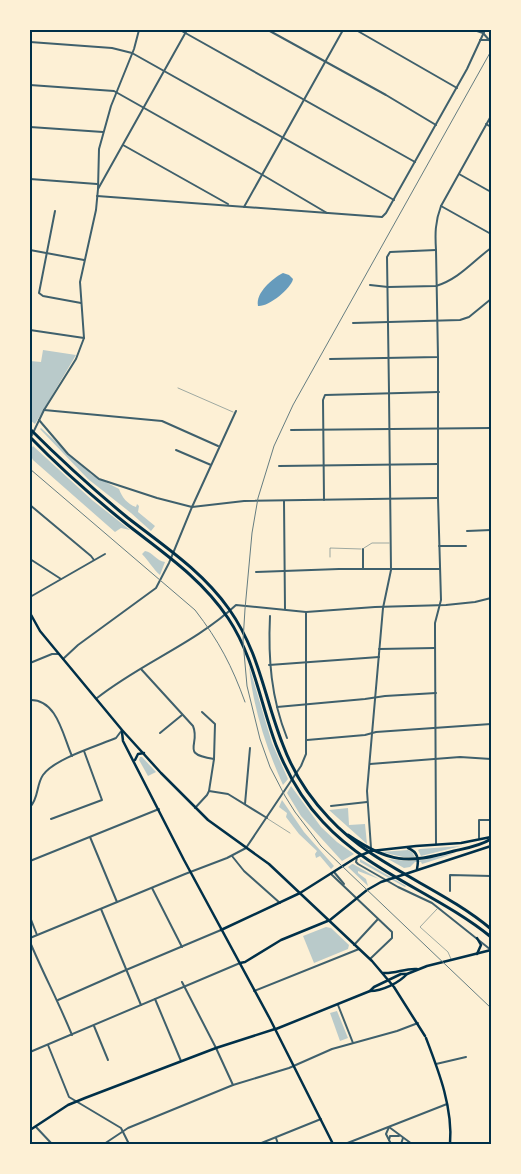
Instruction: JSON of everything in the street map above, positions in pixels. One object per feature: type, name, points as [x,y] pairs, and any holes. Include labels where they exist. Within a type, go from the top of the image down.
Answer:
[{"type":"highway","points":[[30,427],[41,440],[125,515],[187,563],[208,583],[232,613],[251,648],[263,678],[278,733],[291,764],[315,802],[337,827],[373,855],[451,900],[491,929]]},
{"type":"highway","points":[[30,438],[122,520],[184,568],[204,588],[232,624],[252,664],[281,756],[296,786],[316,814],[339,838],[362,856],[454,910],[491,938]]},
{"type":"highway","points":[[337,827],[372,850],[402,859],[431,857],[478,844],[491,838]]},
{"type":"main road","points":[[30,613],[40,631],[122,730],[195,808],[223,833],[268,864],[330,920],[389,979],[418,1023],[436,1064],[450,1120],[450,1144]]},
{"type":"main road","points":[[122,730],[123,741],[135,761],[190,872],[294,1065],[333,1144]]},
{"type":"main road","points":[[135,761],[137,755],[144,753]]},
{"type":"main road","points":[[221,930],[300,893],[346,864],[371,851],[436,844],[461,844],[491,838]]},
{"type":"main road","points":[[240,963],[245,962],[281,940],[330,920],[358,897],[381,882],[491,846]]},
{"type":"main road","points":[[407,847],[417,855],[418,864],[416,869]]},
{"type":"main road","points":[[477,938],[481,945],[478,954]]},
{"type":"main road","points":[[370,991],[376,991],[392,984],[418,969],[491,950]]},
{"type":"main road","points":[[383,973],[412,968],[418,969]]},
{"type":"main road","points":[[30,1130],[76,1101],[216,1048],[275,1029],[338,1005],[370,991],[389,979],[401,974],[407,974]]},
{"type":"main road","points":[[487,1144],[491,1143]]},
{"type":"street","points":[[30,438],[44,410],[76,358],[84,338],[80,282],[96,210],[98,156],[111,106],[139,30]]},
{"type":"street","points":[[180,30],[415,162]]},
{"type":"street","points":[[98,189],[188,30]]},
{"type":"street","points":[[268,30],[386,95],[436,125]]},
{"type":"street","points":[[244,207],[343,30]]},
{"type":"street","points":[[356,30],[456,88]]},
{"type":"street","points":[[474,30],[483,34],[490,41]]},
{"type":"street","points":[[97,196],[376,217],[384,216],[436,125],[485,30]]},
{"type":"street","points":[[480,40],[490,41]]},
{"type":"street","points":[[30,42],[112,48],[132,53],[394,200]]},
{"type":"street","points":[[30,85],[117,93],[327,213]]},
{"type":"street","points":[[436,844],[436,693],[434,648],[435,623],[440,604],[440,546],[438,498],[438,322],[434,234],[441,206],[491,116]]},
{"type":"street","points":[[486,124],[491,128]]},
{"type":"street","points":[[30,126],[103,132]]},
{"type":"street","points":[[123,144],[230,205]]},
{"type":"street","points":[[459,174],[491,192]]},
{"type":"street","points":[[30,179],[97,184]]},
{"type":"street","points":[[441,206],[491,234]]},
{"type":"street","points":[[55,211],[45,253],[39,293],[43,296],[81,303]]},
{"type":"street","points":[[370,285],[388,287],[436,286],[458,276],[491,248]]},
{"type":"street","points":[[30,250],[84,260]]},
{"type":"street","points":[[371,851],[367,802],[383,608],[391,570],[387,256],[388,253],[394,252],[436,250]]},
{"type":"street","points":[[352,323],[464,320],[491,299]]},
{"type":"street","points":[[30,330],[84,338]]},
{"type":"street","points":[[330,359],[438,357]]},
{"type":"street","points":[[324,500],[324,396],[331,394],[438,392]]},
{"type":"street","points":[[44,410],[162,421],[219,446]]},
{"type":"street","points":[[63,659],[85,640],[156,588],[169,563],[235,412]]},
{"type":"street","points":[[39,420],[68,454],[100,479],[157,498],[192,507],[244,501],[438,498]]},
{"type":"street","points":[[291,430],[491,428]]},
{"type":"street","points":[[176,450],[211,464]]},
{"type":"street","points":[[279,466],[438,464]]},
{"type":"street","points":[[284,500],[285,609]]},
{"type":"street","points":[[30,505],[94,560]]},
{"type":"street","points":[[466,530],[491,530]]},
{"type":"street","points":[[440,546],[466,546]]},
{"type":"street","points":[[363,549],[363,569]]},
{"type":"street","points":[[30,597],[105,554]]},
{"type":"street","points":[[30,559],[62,580]]},
{"type":"street","points":[[256,572],[285,570],[440,569]]},
{"type":"street","points":[[97,698],[113,685],[140,668],[211,627],[236,605],[306,612],[474,602],[491,598]]},
{"type":"street","points":[[72,1035],[58,1000],[45,978],[30,940],[37,935],[246,848],[301,766],[306,754],[306,612]]},
{"type":"street","points":[[270,616],[269,665],[277,707],[286,738]]},
{"type":"street","points":[[379,649],[434,648]]},
{"type":"street","points":[[30,663],[52,654],[59,654]]},
{"type":"street","points":[[269,665],[378,657]]},
{"type":"street","points":[[140,668],[194,730],[194,751],[200,757],[214,758]]},
{"type":"street","points":[[277,707],[436,693]]},
{"type":"street","points":[[30,700],[40,701],[50,708],[72,756]]},
{"type":"street","points":[[195,808],[209,791],[214,758],[215,724],[202,712]]},
{"type":"street","points":[[160,733],[182,715]]},
{"type":"street","points":[[307,740],[491,724]]},
{"type":"street","points":[[30,807],[35,800],[39,782],[45,772],[54,764],[116,738],[122,730]]},
{"type":"street","points":[[245,804],[250,748]]},
{"type":"street","points":[[51,819],[102,800],[84,751]]},
{"type":"street","points":[[370,764],[470,757],[491,759]]},
{"type":"street","points":[[209,791],[228,794],[267,818]]},
{"type":"street","points":[[331,806],[367,802]]},
{"type":"street","points":[[30,861],[159,809]]},
{"type":"street","points":[[480,839],[479,820],[491,820]]},
{"type":"street","points":[[90,838],[117,902]]},
{"type":"street","points":[[232,855],[244,871],[280,903]]},
{"type":"street","points":[[358,857],[356,862],[358,864],[398,887],[421,897],[491,950]]},
{"type":"street","points":[[334,872],[345,886],[393,934],[392,938],[370,959]]},
{"type":"street","points":[[450,891],[450,875],[491,876]]},
{"type":"street","points":[[152,888],[182,948]]},
{"type":"street","points":[[100,909],[141,1005]]},
{"type":"street","points":[[30,917],[37,935]]},
{"type":"street","points":[[354,945],[379,919]]},
{"type":"street","points":[[58,1000],[126,970],[169,954],[221,930]]},
{"type":"street","points":[[254,991],[358,949]]},
{"type":"street","points":[[30,1052],[240,963]]},
{"type":"street","points":[[182,982],[233,1085]]},
{"type":"street","points":[[155,999],[181,1062]]},
{"type":"street","points":[[338,1005],[353,1043]]},
{"type":"street","points":[[104,1144],[123,1131],[233,1085],[294,1065],[328,1051],[398,1031],[418,1023]]},
{"type":"street","points":[[94,1026],[108,1060]]},
{"type":"street","points":[[48,1045],[69,1097],[121,1128],[129,1144]]},
{"type":"street","points":[[436,1064],[466,1057]]},
{"type":"street","points":[[345,1144],[447,1104]]},
{"type":"street","points":[[259,1144],[321,1119]]},
{"type":"street","points":[[36,1127],[52,1144]]},
{"type":"street","points":[[388,1127],[412,1144]]},
{"type":"street","points":[[388,1127],[386,1134],[391,1144]]},
{"type":"street","points":[[389,1140],[392,1135],[402,1137]]},
{"type":"street","points":[[401,1144],[402,1137]]},
{"type":"street","points":[[276,1138],[278,1144]]},
{"type":"lane","points":[[178,388],[235,412]]},
{"type":"lane","points":[[330,557],[330,548],[363,549],[372,543],[391,543]]},
{"type":"lane","points":[[267,818],[290,833]]},
{"type":"lane","points":[[438,908],[420,927],[448,952],[449,961]]},
{"type":"shaded area","points":[[43,350],[76,355],[35,424],[30,420],[30,361],[41,362]]},
{"type":"shaded area","points":[[41,428],[92,475],[119,489],[123,497],[130,504],[136,507],[137,504],[139,506],[138,512],[155,526],[151,531],[88,479]]},
{"type":"shaded area","points":[[33,446],[92,500],[130,530],[121,528],[115,532],[33,460],[30,453]]},
{"type":"shaded area","points":[[145,551],[165,562],[160,575],[142,554]]},
{"type":"shaded area","points":[[249,666],[272,743],[288,779],[283,785],[261,727]]},
{"type":"shaded area","points":[[140,757],[156,772],[148,776],[139,760]]},
{"type":"shaded area","points":[[291,786],[321,827],[354,854],[342,861],[301,816],[287,793]]},
{"type":"shaded area","points":[[282,800],[304,832],[334,866],[331,869],[320,856],[316,858],[315,854],[317,851],[299,834],[286,817],[287,813],[279,807]]},
{"type":"shaded area","points":[[348,808],[349,825],[365,824],[367,844],[329,810]]},
{"type":"shaded area","points":[[461,846],[421,856],[418,850],[420,849]]},
{"type":"shaded area","points":[[408,850],[415,857],[403,857],[381,852]]},
{"type":"shaded area","points":[[456,853],[422,864],[421,862],[415,862],[410,867],[404,868],[388,859],[423,860]]},
{"type":"shaded area","points":[[360,859],[406,886],[360,862]]},
{"type":"shaded area","points":[[352,864],[379,879],[358,871],[366,879],[368,886],[348,867]]},
{"type":"shaded area","points":[[326,927],[331,928],[349,945],[348,949],[314,963],[303,936]]},
{"type":"shaded area","points":[[337,1011],[348,1038],[340,1041],[330,1013]]},
{"type":"water","points":[[283,273],[293,279],[288,288],[273,301],[258,306],[259,296],[262,291],[274,278]]},
{"type":"railway","points":[[491,51],[293,405],[274,446],[258,498],[252,533],[243,641],[247,686],[260,739],[270,767],[295,812],[321,846],[491,1008]]},
{"type":"railway","points":[[30,469],[195,610],[224,654],[245,702]]}]
